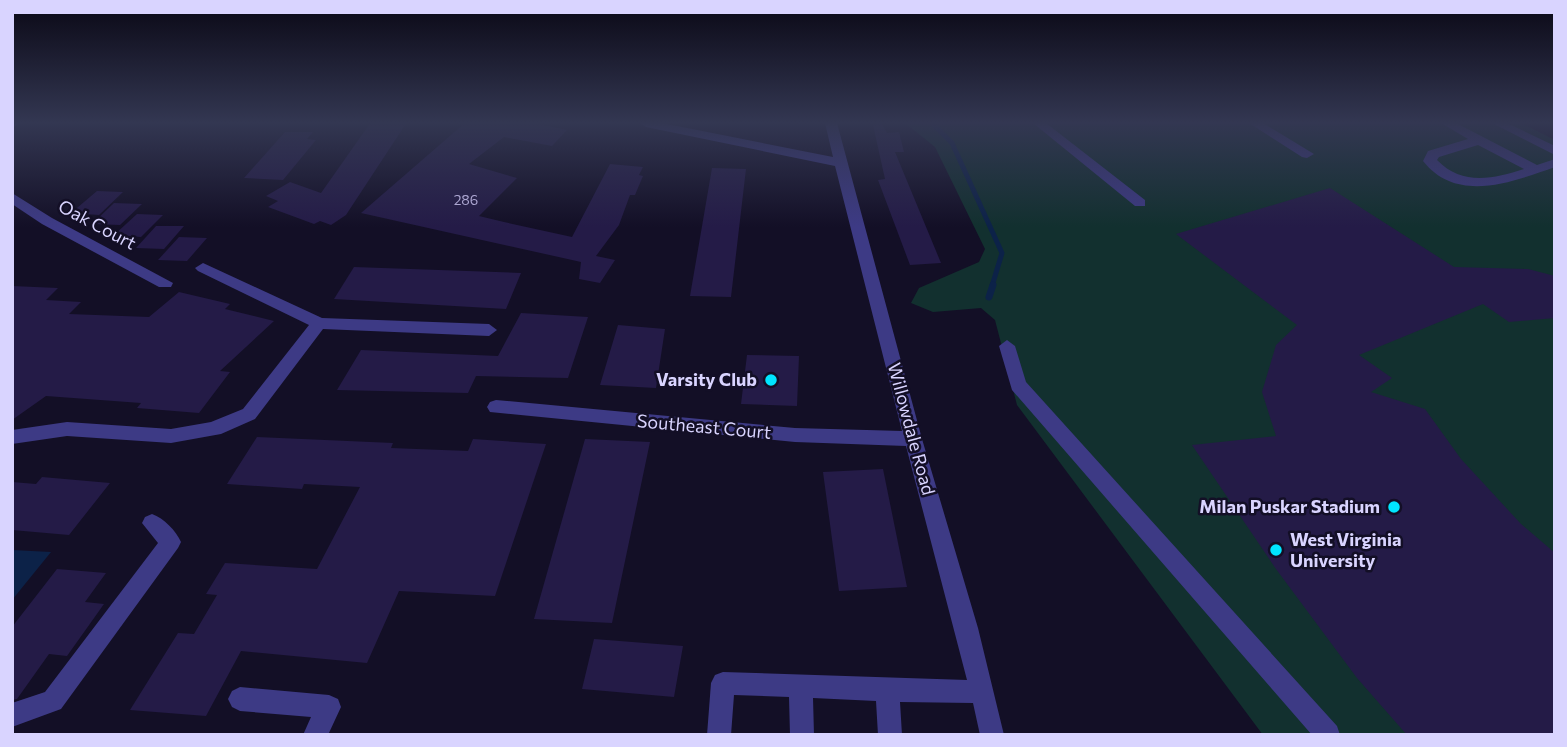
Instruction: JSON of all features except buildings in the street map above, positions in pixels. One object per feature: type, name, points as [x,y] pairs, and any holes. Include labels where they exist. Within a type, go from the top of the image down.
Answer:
[{"type":"street","points":[[817,158],[842,163]]},
{"type":"street","name":"Willowdale Road","points":[[841,158],[913,439],[983,692],[992,735]]},
{"type":"street","points":[[1084,158],[1140,203]]},
{"type":"street","points":[[1431,158],[1430,161],[1455,178],[1487,183],[1555,163]]},
{"type":"street","points":[[1514,158],[1535,169]]},
{"type":"street","name":"Oak Court","points":[[12,197],[47,221],[165,283]]},
{"type":"street","points":[[203,268],[319,323],[489,330]]},
{"type":"street","points":[[12,437],[67,429],[171,436],[214,429],[249,414],[319,323]]},
{"type":"street","points":[[1007,346],[1018,385],[1328,735]]},
{"type":"street","name":"Southeast Court","points":[[496,407],[795,435],[913,439]]},
{"type":"street","points":[[12,715],[52,701],[171,542],[152,523]]},
{"type":"street","points":[[719,735],[723,683],[983,692]]},
{"type":"street","points":[[801,687],[802,735]]},
{"type":"street","points":[[887,690],[890,735]]},
{"type":"street","points":[[240,699],[328,707],[316,735]]},
{"type":"green space","name":"West Virginia University","points":[[940,158],[1555,158],[1555,735],[1263,735],[1017,405],[995,320],[981,308],[933,312],[911,303],[919,288],[979,262],[985,249]]},
{"type":"water","points":[[12,550],[51,552],[12,600]]},
{"type":"waterway","points":[[959,158],[1002,253],[992,286]]},
{"type":"waterway","points":[[989,297],[993,285]]},
{"type":"place","name":"Varsity Club","points":[[771,380]]},
{"type":"place","name":"Milan Puskar Stadium","points":[[1394,507]]},
{"type":"place","name":"West Virginia University","points":[[1276,550]]}]
